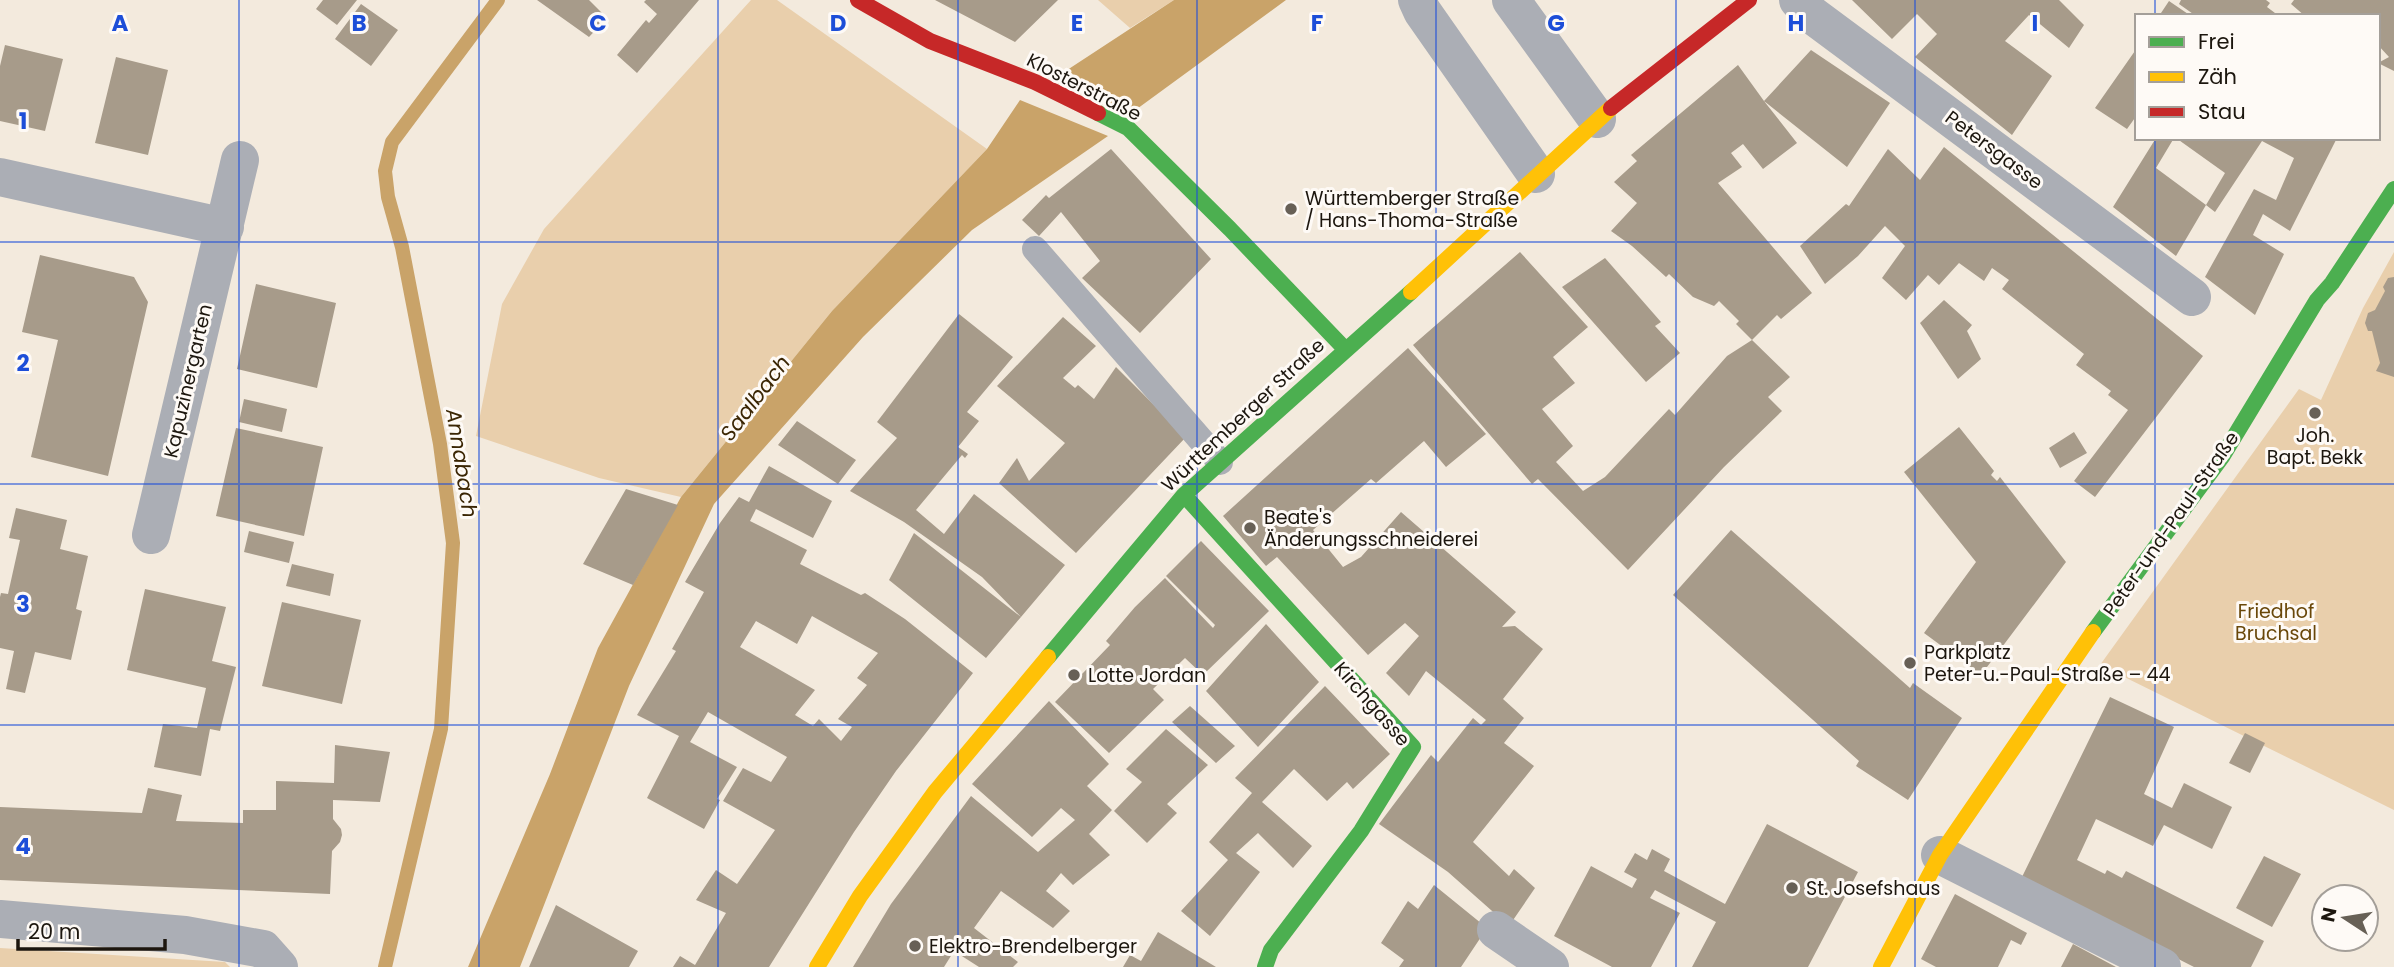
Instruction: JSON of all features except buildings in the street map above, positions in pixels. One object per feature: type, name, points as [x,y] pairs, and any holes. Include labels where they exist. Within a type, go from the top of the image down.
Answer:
[{"type":"street","name":"Klosterstraße","points":[[858,0],[930,41],[1035,82],[1128,128],[1345,349]]},
{"type":"street","points":[[1417,0],[1536,174]]},
{"type":"street","points":[[1511,0],[1597,120]]},
{"type":"street","name":"Württemberger Straße","points":[[817,967],[860,896],[935,793],[1184,495],[1451,256],[1597,120],[1749,0]]},
{"type":"street","name":"Petersgasse","points":[[1798,0],[1812,15],[2192,297]]},
{"type":"street","name":"Kapuzinergarten","points":[[151,535],[240,160]]},
{"type":"street","points":[[0,177],[225,227]]},
{"type":"street","name":"Peter-und-Paul-Straße","points":[[1881,967],[1940,855],[2075,657],[2222,457],[2316,300],[2332,284],[2394,189]]},
{"type":"street","name":"Kirchgasse","points":[[1184,495],[1413,747],[1361,831],[1271,950],[1265,967]]},
{"type":"street","points":[[1940,855],[2162,967]]},
{"type":"street","points":[[0,919],[185,935],[263,949],[279,967]]},
{"type":"street","points":[[1496,930],[1550,967]]},
{"type":"lane","points":[[1035,249],[1220,462]]},
{"type":"green space","points":[[751,0],[777,0],[987,149],[832,311],[681,497],[599,478],[476,436],[502,304],[544,229]]},
{"type":"green space","points":[[1098,0],[1174,0],[1130,28]]},
{"type":"green space","name":"Friedhof Bruchsal","points":[[2394,252],[2394,810],[2100,665],[2299,389],[2321,400],[2363,308]]},
{"type":"green space","points":[[0,948],[225,962],[230,967],[0,967]]},
{"type":"shaded area","points":[[1174,0],[1286,0],[1130,114],[1058,76]]},
{"type":"shaded area","points":[[1020,100],[1108,136],[972,230],[863,337],[714,504],[629,686],[520,967],[468,967],[550,774],[598,648],[681,497],[832,311],[987,149]]},
{"type":"waterway","name":"Annabach","points":[[385,967],[441,729],[453,543],[440,444],[402,247],[388,197],[385,171],[392,142],[498,0]]},
{"type":"traffic: fast","points":[[1098,113],[1128,128],[1345,349]]},
{"type":"traffic: fast","points":[[2093,632],[2222,457],[2317,300],[2332,283],[2394,189]]},
{"type":"traffic: fast","points":[[1048,657],[1184,495],[1411,292]]},
{"type":"traffic: fast","points":[[1184,495],[1413,747],[1361,831],[1271,950],[1265,967]]},
{"type":"traffic: slow","points":[[1411,292],[1611,108]]},
{"type":"traffic: slow","points":[[1881,967],[1940,855],[2093,632]]},
{"type":"traffic: slow","points":[[817,967],[860,896],[935,792],[1048,657]]},
{"type":"traffic: jam","points":[[858,0],[930,41],[1035,82],[1098,113]]},
{"type":"traffic: jam","points":[[1611,108],[1749,0]]},
{"type":"place","name":"Württemberger Straße / Hans-Thoma-Straße","points":[[1291,209]]},
{"type":"place","name":"Joh. Bapt. Bekk","points":[[2315,413]]},
{"type":"place","name":"Beate's Änderungsschneiderei","points":[[1250,528]]},
{"type":"place","name":"Parkplatz Peter-u.-Paul-Straße – 44","points":[[1910,663]]},
{"type":"place","name":"Lotte Jordan","points":[[1074,675]]},
{"type":"place","name":"St. Josefshaus","points":[[1792,888]]},
{"type":"place","name":"Elektro-Brendelberger","points":[[915,946]]},
{"type":"water label","name":"Saalbach","points":[[755,398]]}]
